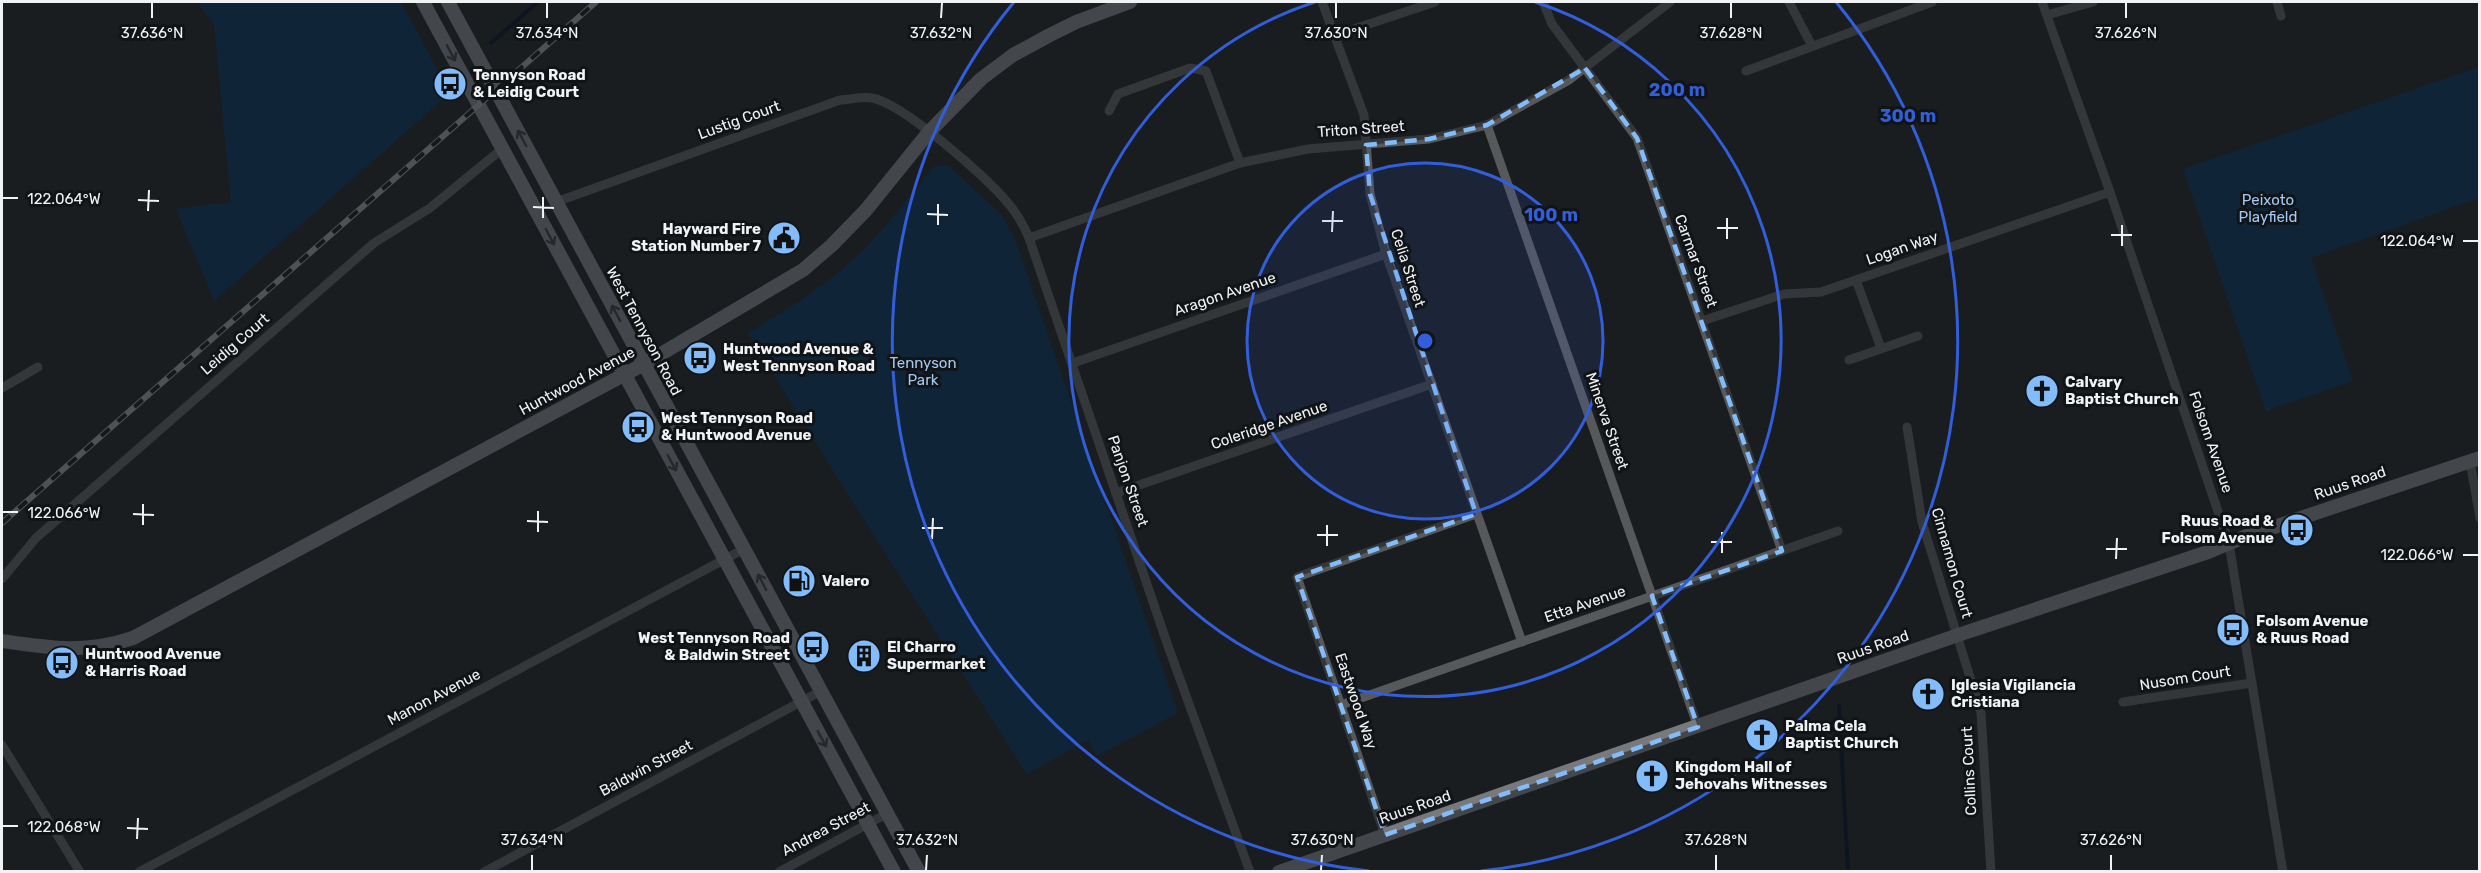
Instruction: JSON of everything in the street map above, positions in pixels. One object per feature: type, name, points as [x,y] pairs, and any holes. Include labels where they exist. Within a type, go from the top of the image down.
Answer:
[{"type":"street","points":[[423,2],[894,872]]},
{"type":"street","name":"West Tennyson Road","points":[[448,2],[919,872]]},
{"type":"street","name":"Huntwood Avenue","points":[[2,641],[80,650],[113,645],[133,638],[625,375],[803,270],[832,245],[866,210],[928,132],[981,79],[1013,55],[1076,22],[1130,2]]},
{"type":"street","name":"Celia Street","points":[[1322,2],[1364,115],[1370,194],[1386,254],[1522,642]]},
{"type":"street","points":[[1336,35],[1435,2]]},
{"type":"street","name":"Carmar Street","points":[[1543,2],[1552,24],[1637,138],[1782,551]]},
{"type":"street","name":"Triton Street","points":[[1029,237],[1240,163],[1308,148],[1429,139],[1487,125],[1569,80],[1670,2]]},
{"type":"street","points":[[1789,2],[1812,46]]},
{"type":"street","points":[[1746,71],[1932,2]]},
{"type":"street","name":"Folsom Avenue","points":[[2042,2],[2110,192],[2229,544],[2283,872]]},
{"type":"street","points":[[2047,15],[2093,2]]},
{"type":"street","points":[[2277,2],[2281,16]]},
{"type":"street","points":[[1109,111],[1118,94],[1190,68],[1206,71],[1240,163]]},
{"type":"street","name":"Lustig Court","points":[[556,202],[840,100],[872,98],[906,114],[928,132]]},
{"type":"street","name":"Minerva Street","points":[[1487,125],[1698,727]]},
{"type":"street","name":"Panjon Street","points":[[928,132],[953,150],[1006,200],[1019,217],[1029,237],[1180,681],[1250,872]]},
{"type":"street","name":"Leidig Court","points":[[2,579],[36,538],[374,243],[430,208],[502,149]]},
{"type":"street","name":"Logan Way","points":[[1702,321],[1784,294],[1821,292],[2110,192]]},
{"type":"street","name":"Aragon Avenue","points":[[1073,363],[1386,254]]},
{"type":"street","points":[[1856,280],[1881,348]]},
{"type":"street","points":[[1849,360],[1918,336]]},
{"type":"street","points":[[2,388],[38,367]]},
{"type":"street","name":"Coleridge Avenue","points":[[1116,493],[1432,384]]},
{"type":"street","name":"Cinnamon Court","points":[[1907,427],[1922,522],[1958,635]]},
{"type":"street","points":[[2475,459],[2480,518]]},
{"type":"street","name":"Ruus Road","points":[[1279,872],[1958,635],[2475,459]]},
{"type":"street","name":"Eastwood Way","points":[[1385,835],[1297,577],[1476,514]]},
{"type":"street","name":"Etta Avenue","points":[[1341,705],[1838,531]]},
{"type":"street","name":"Manon Avenue","points":[[138,872],[744,549]]},
{"type":"street","name":"Collins Court","points":[[1958,635],[1981,712],[1991,872]]},
{"type":"street","name":"Nusom Court","points":[[2123,702],[2252,683]]},
{"type":"street","name":"Baldwin Street","points":[[484,872],[821,691]]},
{"type":"street","points":[[2,745],[80,872]]},
{"type":"street","name":"Andrea Street","points":[[779,872],[888,813]]},
{"type":"highlighted area","points":[[1585,68],[1637,138],[1782,551],[1652,596],[1698,727],[1385,835],[1297,577],[1476,514],[1370,194],[1366,145],[1429,139],[1487,125]]},
{"type":"green space","points":[[200,2],[401,2],[450,93],[214,301],[176,209],[231,202],[214,24],[200,6]]},
{"type":"green space","name":"Peixoto Playfield","points":[[2479,67],[2479,198],[2311,258],[2353,381],[2266,411],[2183,169]]},
{"type":"green space","name":"Tennyson Park","points":[[947,165],[1002,215],[1015,239],[1178,713],[1097,756],[1088,740],[1027,774],[850,498],[748,333],[807,296],[840,271],[878,235],[933,167]]},
{"type":"waterway","points":[[491,43],[538,2]]},
{"type":"waterway","points":[[1839,706],[1848,872]]},
{"type":"railway","points":[[2,523],[596,2]]},
{"type":"place","name":"Tennyson Road & Leidig Court","points":[[450,84]]},
{"type":"place","name":"Hayward Fire Station Number 7","points":[[784,238]]},
{"type":"place","name":"Huntwood Avenue & West Tennyson Road","points":[[700,358]]},
{"type":"place","name":"Calvary Baptist Church","points":[[2042,391]]},
{"type":"place","name":"West Tennyson Road & Huntwood Avenue","points":[[638,427]]},
{"type":"place","name":"Ruus Road & Folsom Avenue","points":[[2297,530]]},
{"type":"place","name":"Valero","points":[[799,581]]},
{"type":"place","name":"Folsom Avenue & Ruus Road","points":[[2233,630]]},
{"type":"place","name":"West Tennyson Road & Baldwin Street","points":[[813,647]]},
{"type":"place","name":"El Charro Supermarket","points":[[864,656]]},
{"type":"place","name":"Huntwood Avenue & Harris Road","points":[[62,663]]},
{"type":"place","name":"Iglesia Vigilancia Cristiana","points":[[1928,694]]},
{"type":"place","name":"Palma Cela Baptist Church","points":[[1762,735]]},
{"type":"place","name":"Kingdom Hall of Jehovahs Witnesses","points":[[1652,776]]}]
